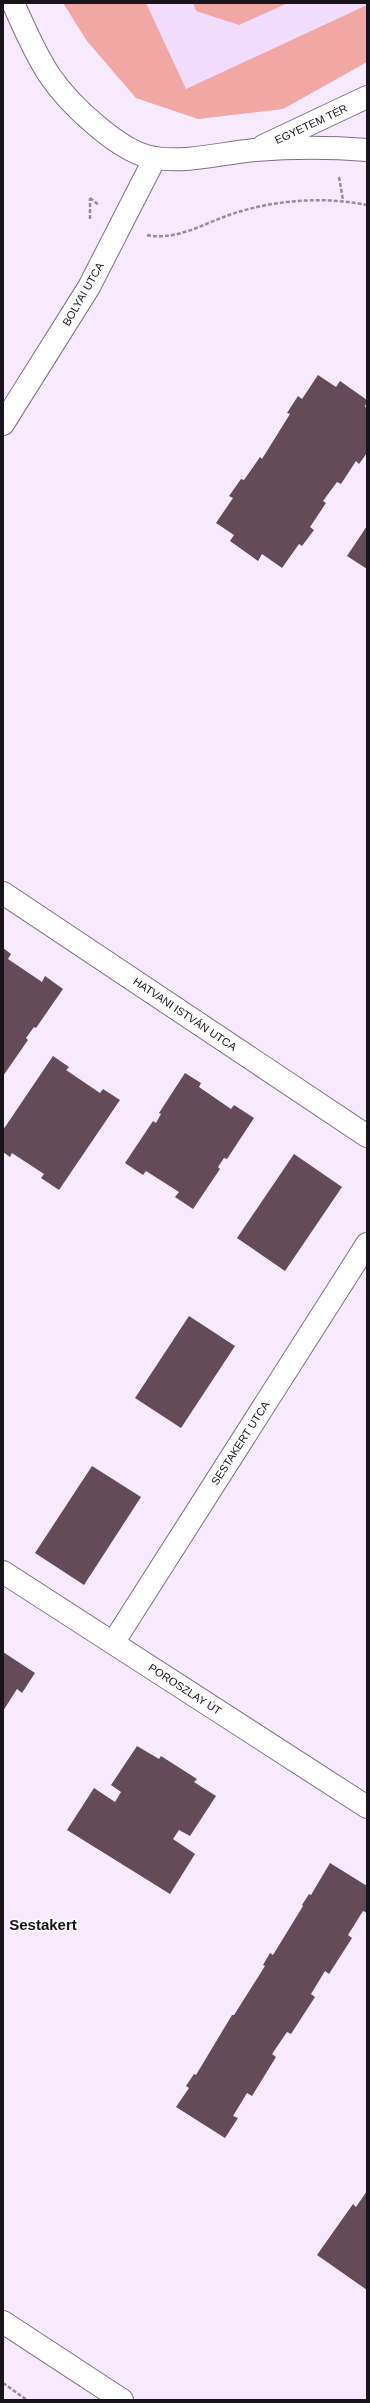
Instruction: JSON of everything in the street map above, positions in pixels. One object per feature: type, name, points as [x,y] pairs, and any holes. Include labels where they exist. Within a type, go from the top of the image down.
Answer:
[{"type":"street","points":[[13,3],[50,77],[89,120],[116,141],[155,158]]},
{"type":"street","name":"EGYETEM TÉR","points":[[254,150],[367,97]]},
{"type":"street","name":"EGYETEM TÉR","points":[[155,158],[206,157],[254,150],[335,148],[367,150]]},
{"type":"street","name":"BOLYAI UTCA","points":[[3,424],[89,287],[155,158]]},
{"type":"street","name":"HATVANI ISTVÁN UTCA","points":[[3,893],[367,1136]]},
{"type":"street","name":"SESTAKERT UTCA","points":[[113,1643],[367,1244]]},
{"type":"street","name":"POROSZLAY ÚT","points":[[3,1572],[367,1807]]},
{"type":"street","points":[[3,2322],[122,2400]]},
{"type":"path","points":[[148,236],[183,233],[230,215],[282,203],[343,200],[367,205]]},
{"type":"path","points":[[3,2383],[27,2400]]},
{"type":"shaded area","points":[[63,3],[367,3],[367,62],[283,109],[198,119],[136,98],[87,41]]},
{"type":"shaded area","points":[[63,3],[146,3],[186,89],[367,5],[367,62],[283,109],[198,119],[136,98],[87,41]]},
{"type":"shaded area","points":[[193,3],[288,3],[239,25],[196,11]]},
{"type":"building","points":[[318,375],[336,387],[340,381],[367,400],[365,407],[367,408],[367,453],[359,464],[356,461],[341,484],[337,482],[323,501],[326,503],[310,527],[314,530],[302,546],[299,544],[282,568],[262,554],[258,561],[230,541],[234,535],[216,523],[233,498],[229,496],[241,479],[244,480],[260,457],[262,459],[290,414],[287,413],[298,396],[302,399]]},
{"type":"building","points":[[367,526],[367,569],[347,556]]},
{"type":"building","points":[[3,948],[11,954],[8,959],[42,982],[45,976],[63,989],[36,1028],[34,1027],[26,1038],[28,1040],[3,1076]]},
{"type":"building","points":[[53,1056],[69,1067],[66,1070],[100,1093],[103,1089],[120,1100],[59,1190],[41,1178],[44,1174],[12,1153],[10,1157],[3,1152],[3,1130]]},
{"type":"building","points":[[185,1073],[201,1083],[199,1087],[231,1109],[234,1105],[254,1118],[227,1159],[224,1158],[218,1167],[220,1169],[193,1209],[175,1197],[179,1192],[146,1171],[143,1175],[125,1163],[153,1121],[156,1123],[161,1114],[159,1113]]},
{"type":"building","points":[[294,1154],[342,1187],[285,1271],[237,1238]]},
{"type":"building","points":[[189,1316],[235,1346],[181,1428],[135,1398]]},
{"type":"building","points":[[92,1466],[141,1497],[84,1585],[35,1553]]},
{"type":"building","points":[[3,1652],[35,1673],[22,1693],[17,1689],[3,1711]]},
{"type":"building","points":[[137,1746],[159,1759],[161,1756],[197,1779],[194,1782],[216,1796],[190,1836],[179,1830],[173,1839],[195,1854],[170,1894],[67,1830],[94,1788],[115,1802],[121,1792],[111,1785]]},
{"type":"building","points":[[330,1863],[367,1886],[367,1913],[363,1911],[348,1935],[352,1938],[329,1974],[325,1971],[311,1994],[315,1997],[291,2034],[287,2032],[272,2054],[276,2057],[252,2096],[247,2093],[233,2116],[238,2118],[225,2138],[176,2107],[189,2088],[186,2086],[194,2074],[196,2075],[232,2015],[234,2015],[265,1966],[263,1965],[270,1953],[273,1955],[303,1906],[302,1905],[309,1894],[311,1895]]},
{"type":"building","points":[[367,2191],[367,2290],[317,2255],[353,2204],[356,2207]]},
{"type":"district","name":"Sestakert","points":[[43,1924]]}]
